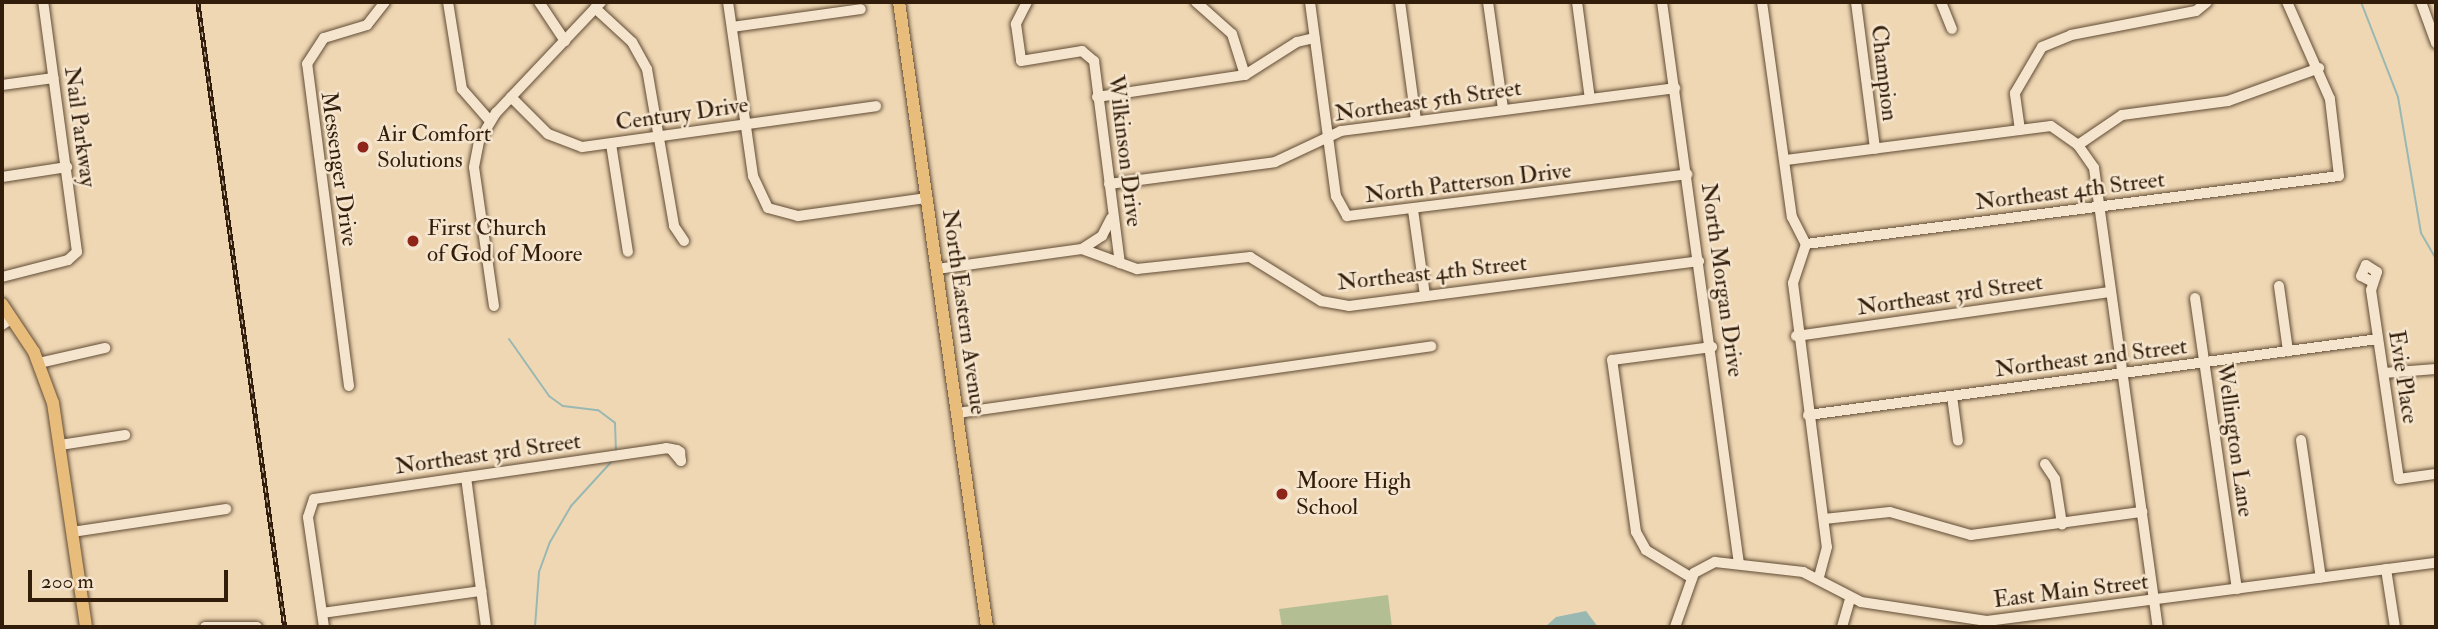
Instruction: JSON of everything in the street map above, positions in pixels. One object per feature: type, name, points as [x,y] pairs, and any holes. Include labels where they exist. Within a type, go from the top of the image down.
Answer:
[{"type":"main road","name":"North Eastern Avenue","points":[[899,2],[987,627]]},
{"type":"main road","points":[[2,304],[7,322],[39,363],[60,445],[86,627]]},
{"type":"street","name":"Nail Parkway","points":[[2,277],[74,257],[66,167],[43,2]]},
{"type":"street","name":"Messenger Drive","points":[[349,386],[307,64],[319,42],[367,25],[385,2]]},
{"type":"street","points":[[449,2],[462,89],[490,121]]},
{"type":"street","points":[[538,2],[565,41]]},
{"type":"street","points":[[728,2],[755,188],[778,214],[926,198]]},
{"type":"street","name":"Wilkinson Drive","points":[[1027,2],[1016,24],[1018,58],[1031,64],[1089,54],[1121,263]]},
{"type":"street","points":[[1196,2],[1232,34],[1245,75]]},
{"type":"street","name":"North Patterson Drive","points":[[1310,2],[1328,135],[1343,214],[1413,209],[1687,174]]},
{"type":"street","points":[[1400,2],[1416,121]]},
{"type":"street","points":[[1488,2],[1503,109]]},
{"type":"street","points":[[1577,2],[1590,99]]},
{"type":"street","name":"North Morgan Drive","points":[[1662,2],[1712,347],[1739,564]]},
{"type":"street","points":[[1762,2],[1792,217],[1806,244],[1793,283],[1796,336],[1828,554],[1819,578]]},
{"type":"street","name":"Champion","points":[[1856,2],[1875,149]]},
{"type":"street","points":[[1941,2],[1952,29]]},
{"type":"street","points":[[2020,130],[2015,93],[2042,47],[2071,35],[2196,11],[2207,2]]},
{"type":"street","points":[[2078,145],[2122,115],[2228,101],[2319,68],[2287,2]]},
{"type":"street","points":[[2421,2],[2436,43]]},
{"type":"street","points":[[494,306],[474,167],[490,121],[598,5],[643,58],[660,137],[674,226],[684,241]]},
{"type":"street","points":[[732,27],[861,9]]},
{"type":"street","points":[[1097,97],[1245,75],[1297,42],[1315,38]]},
{"type":"street","name":"Northeast 4th Street","points":[[1806,244],[2339,176],[2333,112],[2319,68]]},
{"type":"street","points":[[2,85],[54,78]]},
{"type":"street","name":"Northeast 5th Street","points":[[1110,184],[1275,162],[1328,135],[1503,109],[1675,88]]},
{"type":"street","name":"Century Drive","points":[[511,97],[563,142],[611,144],[876,106]]},
{"type":"street","points":[[1786,160],[2050,126],[2078,145],[2094,168],[2097,207],[2158,627]]},
{"type":"street","points":[[611,144],[628,252]]},
{"type":"street","points":[[2,177],[66,167]]},
{"type":"street","points":[[1413,209],[1425,295]]},
{"type":"street","points":[[1082,249],[1102,236],[1112,215]]},
{"type":"street","name":"Northeast 4th Street","points":[[937,269],[1082,249],[1137,269],[1250,257],[1326,304],[1425,295],[1699,261]]},
{"type":"street","name":"Evie Place","points":[[2371,281],[2399,479],[2436,474]]},
{"type":"street","points":[[2279,286],[2288,351]]},
{"type":"street","name":"Northeast 3rd Street","points":[[1796,336],[2110,292]]},
{"type":"street","name":"Wellington Lane","points":[[2194,298],[2237,589]]},
{"type":"street","name":"Northeast 2nd Street","points":[[1808,415],[2378,339]]},
{"type":"street","points":[[957,413],[1431,346]]},
{"type":"street","points":[[1675,627],[1692,578],[1646,550],[1636,532],[1612,360],[1712,347]]},
{"type":"street","points":[[39,363],[105,348]]},
{"type":"street","points":[[2384,373],[2436,369]]},
{"type":"street","points":[[1952,396],[1958,442]]},
{"type":"street","points":[[60,445],[125,435]]},
{"type":"street","points":[[2301,440],[2321,578]]},
{"type":"street","name":"Northeast 3rd Street","points":[[322,613],[311,501],[671,449]]},
{"type":"street","points":[[2045,464],[2055,479],[2062,524]]},
{"type":"street","points":[[466,477],[486,627]]},
{"type":"street","points":[[72,532],[226,509]]},
{"type":"street","points":[[1824,519],[1890,512],[1971,535],[2142,512]]},
{"type":"street","name":"East Main Street","points":[[1692,578],[1710,563],[1739,564],[1819,578],[1850,599],[1987,621],[2436,562]]},
{"type":"street","points":[[2386,569],[2395,627]]},
{"type":"street","points":[[324,627],[322,613],[481,591]]},
{"type":"street","points":[[1842,627],[1850,599]]},
{"type":"street","points":[[205,627],[257,627]]},
{"type":"green space","points":[[1388,595],[1392,627],[1282,627],[1279,609]]},
{"type":"water","points":[[1586,611],[1598,627],[1545,627],[1556,617]]},
{"type":"waterway","points":[[2361,2],[2398,97],[2421,233],[2436,259]]},
{"type":"waterway","points":[[509,339],[549,396],[563,406],[598,410],[615,423],[616,451]]},
{"type":"waterway","points":[[535,627],[539,572],[550,542],[571,506],[613,460]]},
{"type":"railway","points":[[198,2],[285,627]]},
{"type":"place","name":"Air Comfort Solutions","points":[[363,147]]},
{"type":"place","name":"First Church of God of Moore","points":[[413,241]]},
{"type":"place","name":"Moore High School","points":[[1282,494]]}]
